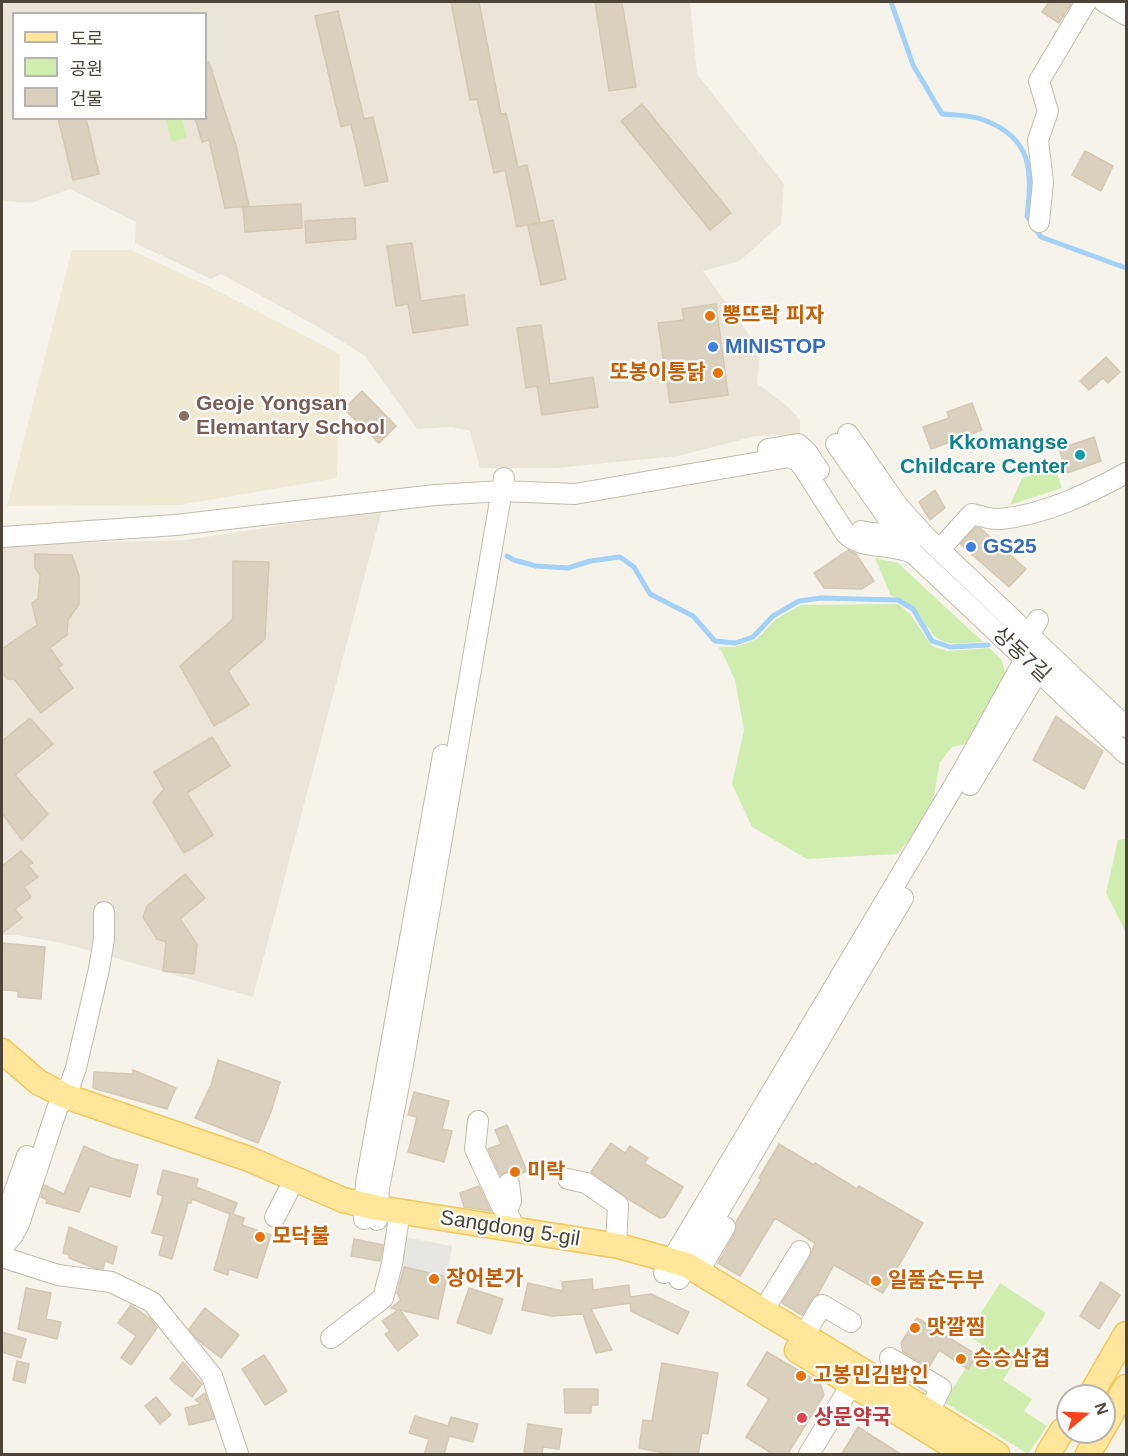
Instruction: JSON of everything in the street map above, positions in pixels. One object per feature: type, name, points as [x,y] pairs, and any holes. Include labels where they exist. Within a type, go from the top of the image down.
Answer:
[{"type":"main road","name":"Sangdong 5-gil","points":[[2,1051],[55,1099],[249,1159],[376,1215],[680,1269],[692,1284],[860,1384],[965,1455]]},
{"type":"main road","name":"Sangdong 5-gil","points":[[2,1070],[55,1099],[245,1171],[288,1192],[336,1211],[508,1221],[616,1246],[680,1269],[763,1311],[804,1335],[860,1384],[929,1411],[997,1455]]},
{"type":"main road","points":[[1097,1384],[1126,1334]]},
{"type":"main road","points":[[860,1384],[867,1404],[946,1455]]},
{"type":"main road","points":[[1116,1405],[1126,1387]]},
{"type":"main road","points":[[1048,1455],[1056,1441]]},
{"type":"street","points":[[1039,222],[1043,182],[1038,140],[1048,111],[1039,81],[1086,2]]},
{"type":"street","points":[[1104,2],[1126,15]]},
{"type":"street","name":"상동7길","points":[[932,543],[842,439],[876,503],[916,557],[1126,754]]},
{"type":"street","points":[[2,525],[173,514],[429,482],[496,484],[574,480],[693,463],[798,444],[807,452],[854,530]]},
{"type":"street","points":[[932,543],[972,514],[998,520],[1056,507],[1126,473]]},
{"type":"street","points":[[2,537],[176,525],[435,495],[496,484]]},
{"type":"street","points":[[331,1338],[384,1298],[392,1264],[376,1215],[379,1188],[404,1064],[496,484]]},
{"type":"street","points":[[854,530],[866,529],[877,519],[876,503]]},
{"type":"street","points":[[854,530],[919,534],[932,543],[1039,633],[1126,727]]},
{"type":"street","name":"상동7길","points":[[854,530],[851,539],[862,543],[902,549],[916,557]]},
{"type":"street","points":[[680,1269],[1031,664],[1039,633]]},
{"type":"street","points":[[2,1227],[55,1099],[76,1068],[104,939],[98,913]]},
{"type":"street","points":[[2,1248],[19,1224],[55,1099]]},
{"type":"street","points":[[478,1120],[475,1149],[508,1221]]},
{"type":"street","points":[[680,1269],[775,1139]]},
{"type":"street","points":[[568,1179],[586,1183],[618,1205],[616,1246]]},
{"type":"street","points":[[508,1221],[511,1201],[509,1183]]},
{"type":"street","points":[[276,1218],[288,1192]]},
{"type":"street","points":[[763,1311],[800,1251]]},
{"type":"street","points":[[2,1257],[57,1275],[111,1282],[152,1302],[212,1376],[238,1455]]},
{"type":"street","points":[[804,1335],[822,1305],[851,1322]]},
{"type":"street","points":[[890,1358],[941,1388],[929,1411]]},
{"type":"street","points":[[809,1455],[860,1384]]},
{"type":"street","points":[[824,1455],[860,1384]]},
{"type":"shaded area","points":[[2,2],[690,2],[697,74],[784,184],[781,224],[740,261],[703,271],[758,347],[757,383],[788,407],[800,420],[800,437],[756,436],[678,456],[556,468],[480,468],[470,431],[452,427],[417,429],[365,356],[322,329],[221,274],[211,279],[135,243],[136,222],[70,189],[31,203],[2,201]]},
{"type":"shaded area","name":"Geoje Yongsan Elemantary School","points":[[72,250],[131,250],[208,286],[340,354],[337,478],[180,505],[7,506]]},
{"type":"shaded area","points":[[382,510],[253,997],[62,943],[17,935],[2,935],[2,545],[186,540]]},
{"type":"shaded area","points":[[404,1237],[452,1246],[447,1277],[397,1265]]},
{"type":"green space","points":[[166,120],[182,120],[187,138],[171,142]]},
{"type":"green space","points":[[1055,467],[1062,488],[1010,505],[1022,478]]},
{"type":"green space","points":[[875,558],[898,563],[983,642],[953,644],[940,640],[927,628],[910,605],[891,596]]},
{"type":"green space","points":[[898,604],[910,614],[932,646],[947,651],[989,648],[1001,659],[1006,674],[966,744],[952,747],[940,762],[930,816],[897,854],[807,859],[752,827],[732,784],[744,730],[735,680],[718,647],[735,647],[757,639],[776,619],[801,605]]},
{"type":"green space","points":[[1126,839],[1126,933],[1106,893],[1118,840]]},
{"type":"green space","points":[[1000,1283],[1046,1313],[1003,1380],[1032,1399],[1024,1411],[1047,1426],[1028,1454],[944,1402],[981,1344],[967,1335]]},
{"type":"building","points":[[451,2],[479,2],[501,114],[506,113],[518,167],[527,165],[540,222],[517,227],[505,170],[494,173],[477,99],[470,100]]},
{"type":"building","points":[[595,2],[622,2],[636,87],[609,91]]},
{"type":"building","points":[[1049,2],[1071,4],[1059,23],[1042,12]]},
{"type":"building","points":[[338,11],[364,119],[373,117],[388,181],[365,186],[351,124],[341,127],[315,16]]},
{"type":"building","points":[[207,62],[209,62],[236,146],[249,206],[225,208],[209,140],[202,142],[196,120],[207,120]]},
{"type":"building","points":[[642,104],[731,213],[710,230],[621,121]]},
{"type":"building","points":[[58,120],[86,120],[99,174],[73,180]]},
{"type":"building","points":[[1085,151],[1113,166],[1101,191],[1072,175]]},
{"type":"building","points":[[301,204],[302,228],[245,232],[243,207]]},
{"type":"building","points":[[355,218],[356,239],[306,243],[305,221]]},
{"type":"building","points":[[553,220],[566,279],[541,285],[528,226]]},
{"type":"building","points":[[412,243],[421,301],[464,295],[468,325],[413,333],[408,304],[396,306],[387,246]]},
{"type":"building","points":[[716,304],[728,395],[670,403],[658,323],[684,320],[682,309]]},
{"type":"building","points":[[541,325],[550,384],[593,377],[598,407],[542,415],[537,386],[526,388],[517,328]]},
{"type":"building","points":[[1106,357],[1120,372],[1108,383],[1103,378],[1089,390],[1080,381]]},
{"type":"building","points":[[362,391],[396,426],[379,443],[344,409]]},
{"type":"building","points":[[972,403],[982,430],[931,449],[923,427],[949,418],[947,412]]},
{"type":"building","name":"Kkomangse Childcare Center","points":[[1094,437],[1101,461],[1067,473],[1059,449]]},
{"type":"building","points":[[935,490],[945,508],[930,520],[919,502]]},
{"type":"building","points":[[976,527],[980,528],[1026,569],[1009,587],[960,544]]},
{"type":"building","points":[[848,550],[856,554],[874,581],[862,589],[824,588],[814,573]]},
{"type":"building","points":[[35,554],[72,555],[79,576],[79,604],[68,620],[67,635],[50,648],[62,665],[58,668],[73,688],[41,713],[14,679],[7,679],[2,671],[2,649],[37,625],[32,603],[38,599],[40,575],[35,568]]},
{"type":"building","points":[[233,561],[269,562],[265,639],[228,671],[249,705],[214,726],[180,666],[233,619]]},
{"type":"building","points":[[1056,716],[1103,751],[1084,789],[1033,760]]},
{"type":"building","points":[[30,718],[53,744],[15,775],[48,814],[22,840],[2,813],[2,741]]},
{"type":"building","points":[[212,737],[230,766],[187,793],[213,835],[184,853],[153,802],[164,789],[154,772]]},
{"type":"building","points":[[21,851],[33,863],[28,865],[38,877],[24,887],[31,897],[15,909],[22,918],[2,933],[2,866]]},
{"type":"building","points":[[185,874],[205,898],[180,919],[197,944],[194,974],[163,971],[166,942],[157,939],[143,917],[147,906]]},
{"type":"building","points":[[2,943],[45,947],[41,999],[18,997],[18,991],[2,990]]},
{"type":"building","points":[[218,1060],[280,1082],[258,1143],[195,1118],[211,1085]]},
{"type":"building","points":[[133,1070],[176,1088],[167,1109],[93,1088],[94,1072],[133,1074]]},
{"type":"building","points":[[414,1092],[449,1101],[442,1129],[452,1131],[444,1162],[408,1152],[417,1117],[408,1115]]},
{"type":"building","points":[[507,1125],[527,1171],[518,1175],[508,1171],[500,1175],[488,1149],[501,1144],[495,1130]]},
{"type":"building","points":[[611,1143],[625,1153],[630,1146],[648,1158],[644,1163],[683,1187],[665,1217],[660,1218],[628,1199],[591,1172]]},
{"type":"building","points":[[779,1144],[857,1189],[859,1186],[923,1223],[883,1293],[834,1265],[818,1294],[802,1315],[782,1303],[810,1257],[815,1243],[775,1218],[740,1276],[718,1263],[735,1233],[736,1222]]},
{"type":"building","points":[[84,1146],[111,1158],[138,1165],[130,1197],[90,1186],[79,1212],[46,1203],[47,1200],[41,1197],[44,1185],[64,1194]]},
{"type":"building","points":[[163,1170],[198,1179],[196,1187],[237,1203],[233,1214],[244,1218],[242,1225],[271,1235],[257,1278],[229,1269],[228,1275],[214,1270],[230,1214],[192,1199],[191,1203],[188,1203],[172,1259],[159,1255],[164,1236],[152,1233],[163,1196],[157,1194]]},
{"type":"building","points":[[479,1186],[491,1211],[464,1207],[460,1193]]},
{"type":"building","points":[[69,1227],[117,1247],[113,1264],[105,1261],[103,1269],[94,1268],[69,1258],[69,1255],[63,1253]]},
{"type":"building","points":[[354,1239],[383,1245],[380,1261],[351,1256]]},
{"type":"building","points":[[404,1267],[447,1277],[438,1319],[400,1310],[418,1335],[398,1351],[385,1334],[390,1331],[382,1321],[398,1310],[391,1308],[401,1300],[397,1293]]},
{"type":"building","points":[[592,1279],[593,1290],[629,1285],[630,1297],[651,1294],[689,1312],[678,1334],[631,1311],[630,1303],[591,1309],[612,1350],[596,1353],[583,1314],[552,1316],[522,1310],[528,1283],[563,1291],[562,1282]]},
{"type":"building","points":[[1101,1282],[1120,1295],[1099,1329],[1080,1316]]},
{"type":"building","points":[[26,1288],[51,1293],[46,1319],[61,1322],[57,1339],[18,1329]]},
{"type":"building","points":[[469,1288],[503,1299],[491,1334],[457,1323]]},
{"type":"building","points":[[131,1305],[151,1319],[157,1328],[131,1365],[121,1358],[136,1336],[118,1323]]},
{"type":"building","points":[[205,1308],[239,1335],[221,1358],[199,1341],[189,1329]]},
{"type":"building","points":[[917,1318],[977,1355],[968,1369],[939,1350],[929,1367],[903,1352],[901,1343]]},
{"type":"building","points":[[2,1332],[26,1339],[21,1358],[2,1352]]},
{"type":"building","points":[[767,1352],[820,1383],[824,1395],[787,1455],[774,1455],[746,1437],[769,1399],[747,1385]]},
{"type":"building","points":[[264,1355],[287,1391],[265,1405],[242,1369]]},
{"type":"building","points":[[17,1361],[29,1364],[25,1383],[13,1380]]},
{"type":"building","points":[[183,1362],[202,1384],[192,1397],[170,1379]]},
{"type":"building","points":[[662,1363],[718,1373],[708,1434],[702,1433],[698,1455],[673,1455],[639,1448],[643,1420],[652,1421]]},
{"type":"building","points":[[564,1389],[598,1389],[598,1405],[591,1405],[591,1413],[565,1413]]},
{"type":"building","points":[[205,1393],[214,1419],[189,1425],[185,1408],[201,1404],[195,1400]]},
{"type":"building","points":[[156,1397],[171,1415],[160,1424],[145,1406]]},
{"type":"building","points":[[415,1416],[448,1426],[451,1417],[478,1424],[473,1442],[449,1436],[444,1455],[424,1455],[429,1439],[409,1433]]},
{"type":"building","points":[[528,1424],[562,1429],[559,1449],[543,1447],[542,1454],[524,1452]]},
{"type":"building","points":[[858,1427],[902,1455],[841,1455]]},
{"type":"waterway","points":[[891,2],[913,65],[942,114],[969,116],[984,120],[1000,127],[1020,146],[1029,171],[1027,216],[1041,237],[1126,268]]},
{"type":"waterway","points":[[507,556],[536,566],[568,568],[590,561],[620,557],[634,567],[650,594],[693,616],[715,641],[735,643],[753,637],[773,616],[799,601],[821,598],[898,600],[913,609],[932,641],[950,647],[988,645]]},
{"type":"place","name":"뽕뜨락 피자","points":[[710,316]]},
{"type":"place","name":"MINISTOP","points":[[713,347]]},
{"type":"place","name":"또봉이통닭","points":[[718,373]]},
{"type":"place","name":"Geoje Yongsan Elemantary School","points":[[184,416]]},
{"type":"place","name":"Kkomangse Childcare Center","points":[[1080,455]]},
{"type":"place","name":"GS25","points":[[971,547]]},
{"type":"place","name":"미락","points":[[515,1172]]},
{"type":"place","name":"모닥불","points":[[260,1237]]},
{"type":"place","name":"장어본가","points":[[434,1279]]},
{"type":"place","name":"일품순두부","points":[[876,1281]]},
{"type":"place","name":"맛깔찜","points":[[915,1328]]},
{"type":"place","name":"승승삼겹","points":[[961,1359]]},
{"type":"place","name":"고봉민김밥인","points":[[801,1376]]},
{"type":"place","name":"상문약국","points":[[802,1418]]}]
